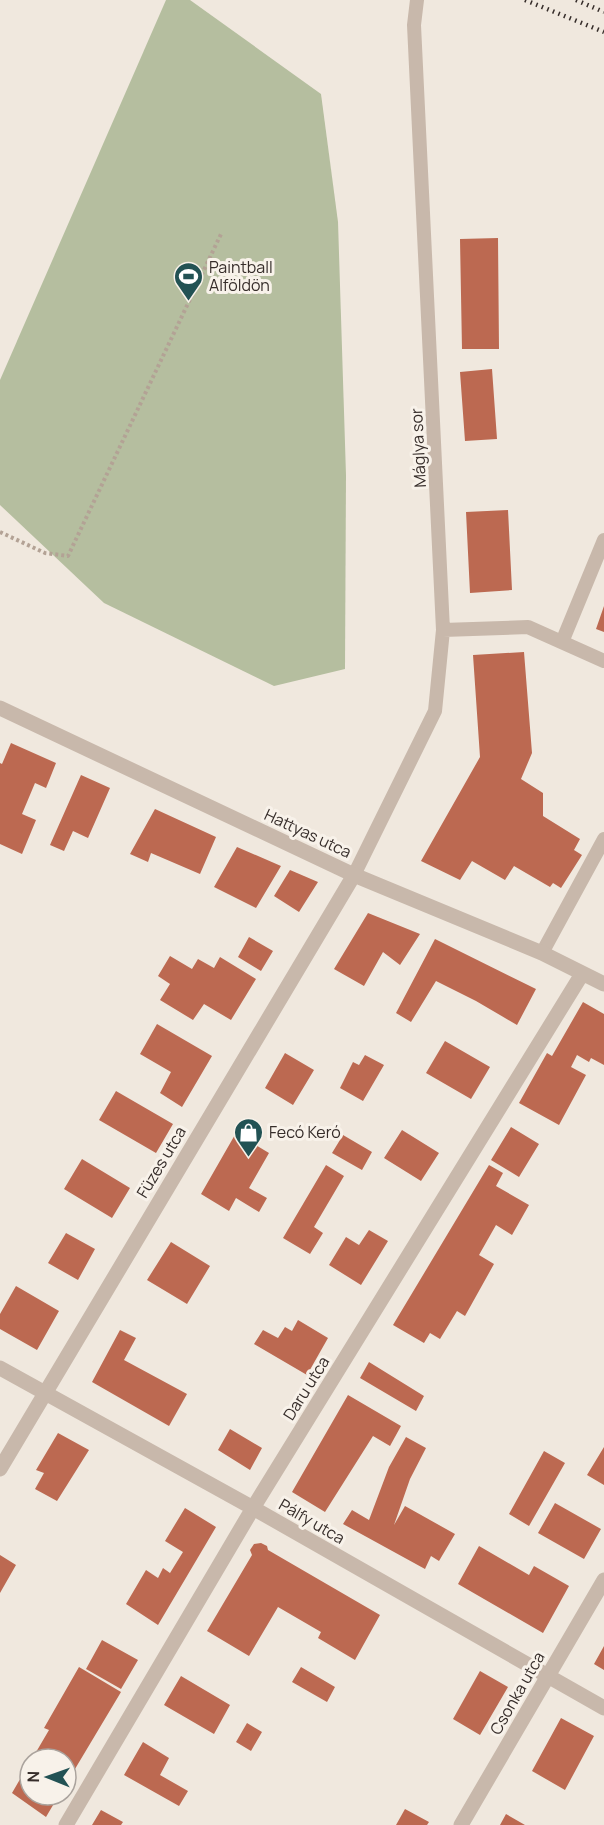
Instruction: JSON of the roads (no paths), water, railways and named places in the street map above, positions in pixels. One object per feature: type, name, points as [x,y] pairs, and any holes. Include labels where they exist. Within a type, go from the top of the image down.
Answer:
[{"type":"street","name":"Hattyas utca","points":[[0,708],[354,875],[542,953],[604,984]]},
{"type":"street","name":"Füzes utca","points":[[0,1469],[354,875]]},
{"type":"street","name":"Daru utca","points":[[66,1825],[253,1508],[582,974]]},
{"type":"street","name":"Pálfy utca","points":[[0,1368],[253,1508],[604,1708]]},
{"type":"street","name":"Csonka utca","points":[[461,1825],[604,1580]]},
{"type":"lane","name":"Máglya sor","points":[[354,875],[435,711],[443,630],[414,25],[417,0]]},
{"type":"lane","points":[[562,642],[604,540]]},
{"type":"lane","points":[[443,630],[528,627],[604,661]]},
{"type":"lane","points":[[542,953],[604,839]]},
{"type":"railway","points":[[525,0],[604,32]]},
{"type":"railway","points":[[576,0],[604,12]]},
{"type":"place","name":"Paintball Alföldön","points":[[188,302]]},
{"type":"place","name":"Fecó Keró","points":[[248,1158]]}]
